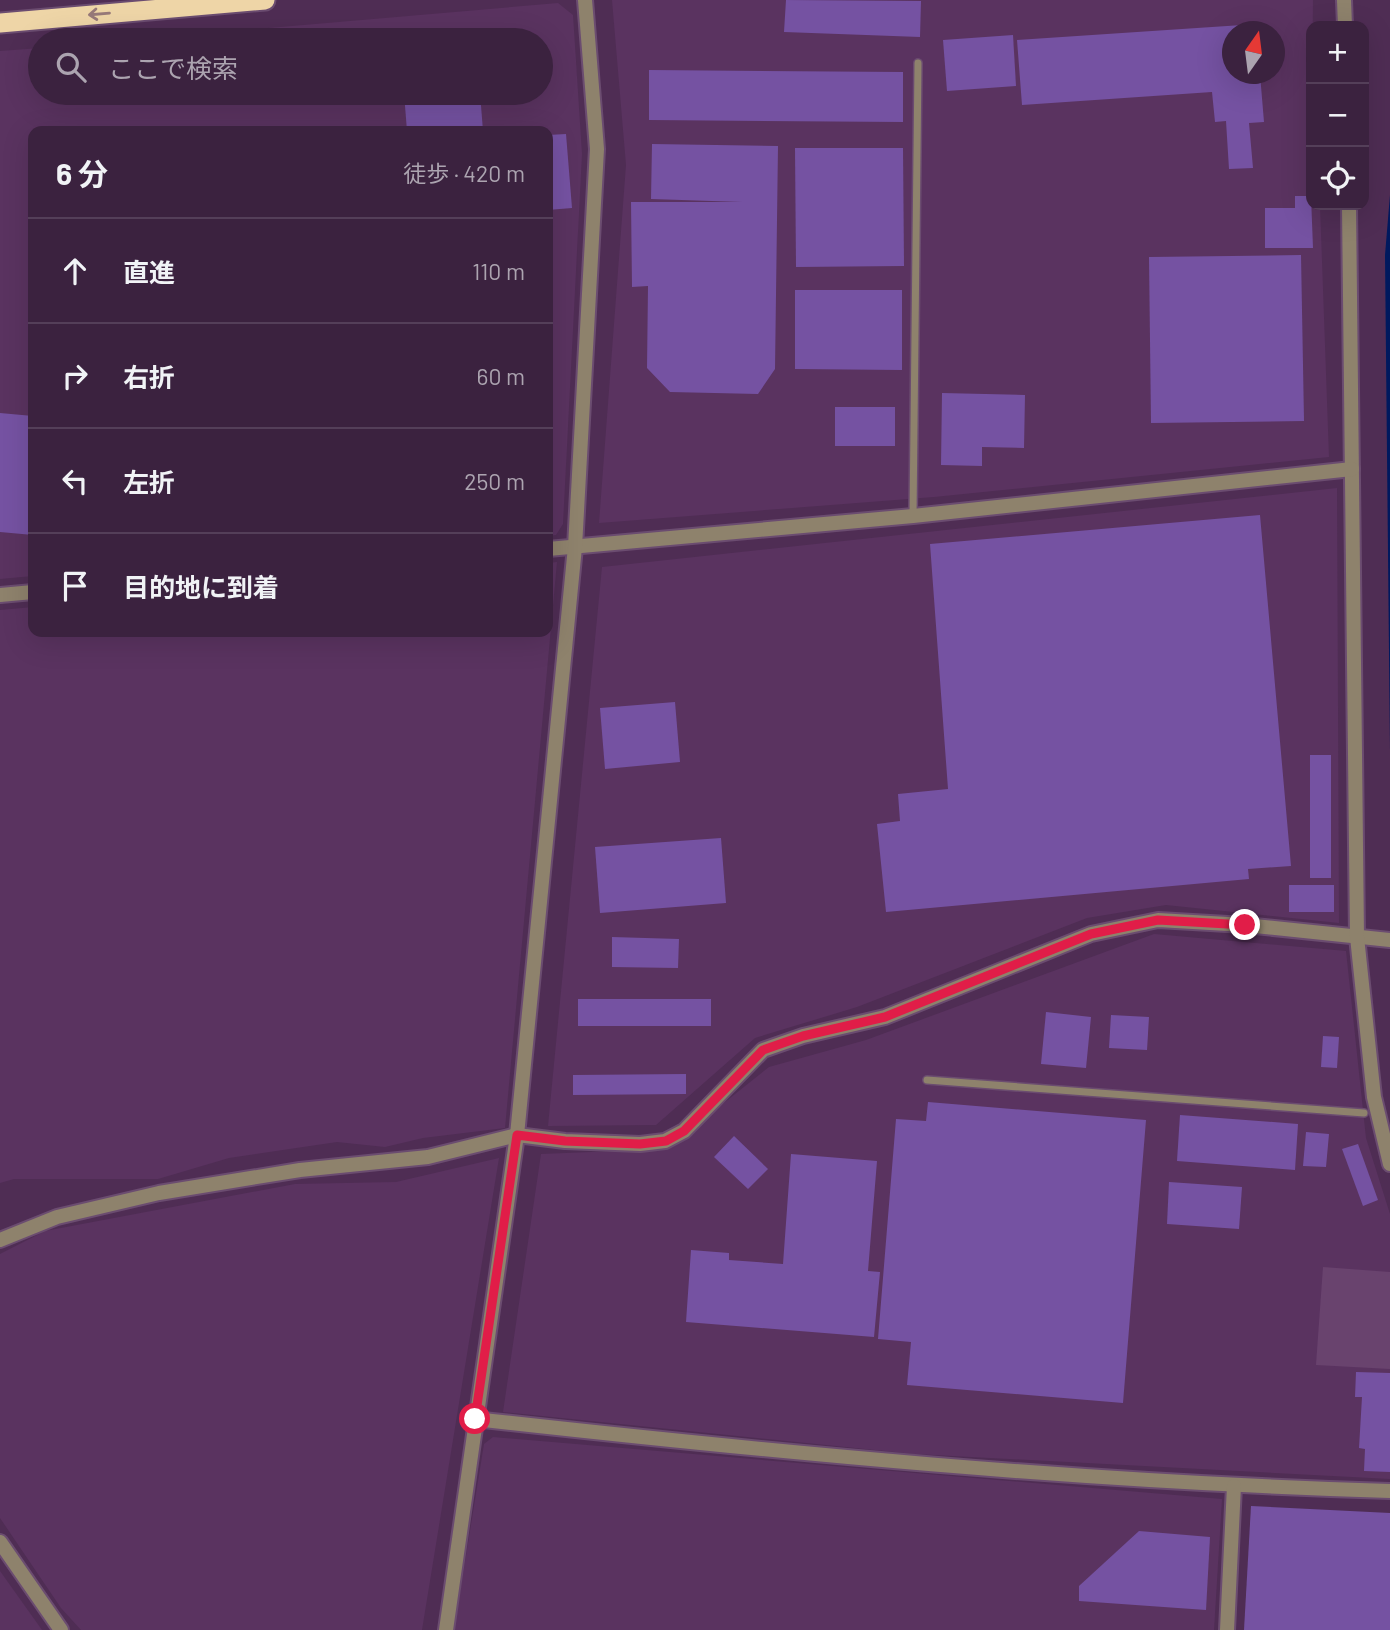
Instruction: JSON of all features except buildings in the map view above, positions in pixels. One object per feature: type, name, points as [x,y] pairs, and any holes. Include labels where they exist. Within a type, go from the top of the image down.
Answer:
[{"type":"highway","points":[[0,23],[265,0]]},
{"type":"street","points":[[446,1630],[517,1135],[575,547],[597,149],[585,0]]},
{"type":"street","points":[[1344,0],[1345,21]]},
{"type":"street","points":[[1349,210],[1352,469],[1364,939],[1374,1097],[1390,1164]]},
{"type":"street","points":[[553,549],[913,516],[1352,469]]},
{"type":"street","points":[[0,594],[28,592]]},
{"type":"street","points":[[0,1240],[57,1217],[159,1193],[300,1170],[428,1157],[517,1135],[565,1141],[640,1144],[666,1141],[684,1131],[763,1050],[803,1036],[885,1017],[1091,934],[1158,920],[1245,925],[1390,940]]},
{"type":"street","points":[[475,1419],[687,1443],[1234,1486],[1390,1490]]},
{"type":"street","points":[[1227,1630],[1234,1486]]},
{"type":"street","points":[[0,1542],[61,1630]]},
{"type":"lane","points":[[913,516],[918,63]]},
{"type":"lane","points":[[927,1080],[1364,1113]]},
{"type":"shaded area","points":[[612,0],[1313,0],[1313,21],[1306,21],[1306,210],[1320,210],[1329,457],[934,497],[599,523],[626,165]]},
{"type":"shaded area","points":[[558,3],[573,15],[582,154],[563,524],[553,535],[553,126],[28,126],[28,576],[0,579],[0,51],[28,49],[28,105],[553,105],[553,28],[268,28]]},
{"type":"shaded area","points":[[1390,195],[1390,751],[1385,255]]},
{"type":"shaded area","points":[[1337,488],[1339,923],[1166,905],[1087,918],[857,1007],[755,1038],[656,1125],[548,1126],[602,567]]},
{"type":"shaded area","points":[[553,562],[557,562],[553,606]]},
{"type":"shaded area","points":[[28,607],[28,637],[550,637],[505,1128],[423,1138],[385,1147],[337,1142],[229,1158],[158,1179],[14,1179],[0,1183],[0,610]]},
{"type":"shaded area","points":[[1154,934],[1346,951],[1366,1138],[1390,1214],[1390,1479],[914,1454],[503,1412],[541,1154],[666,1149],[769,1067],[866,1040]]},
{"type":"shaded area","points":[[499,1158],[422,1630],[81,1630],[61,1608],[0,1518],[0,1254],[45,1231],[295,1184],[396,1182]]},
{"type":"shaded area","points":[[1323,1267],[1390,1272],[1390,1369],[1316,1365]]},
{"type":"shaded area","points":[[493,1437],[1222,1499],[1214,1630],[454,1630],[484,1444]]},
{"type":"shaded area","points":[[0,1571],[42,1630],[0,1630]]},
{"type":"route","points":[[475,1419],[517,1135],[565,1141],[640,1144],[666,1141],[684,1131],[763,1050],[803,1036],[885,1017],[936,994],[1091,934],[1158,920],[1245,925]]}]
